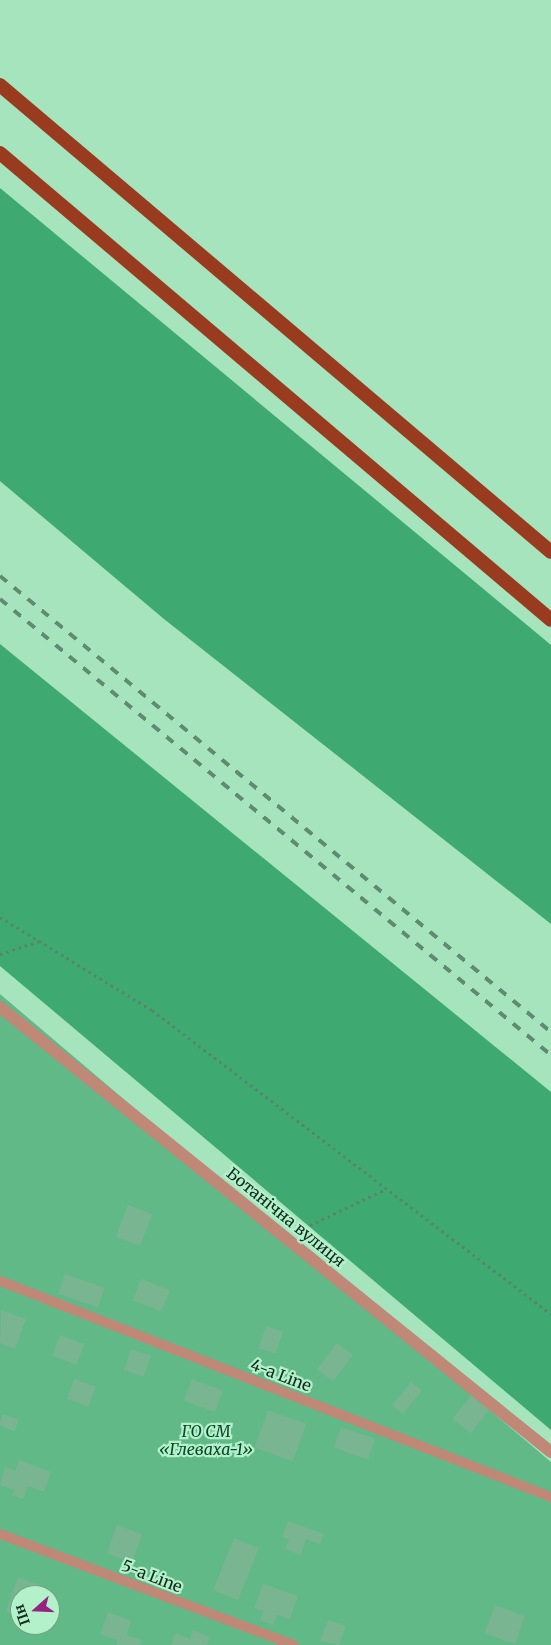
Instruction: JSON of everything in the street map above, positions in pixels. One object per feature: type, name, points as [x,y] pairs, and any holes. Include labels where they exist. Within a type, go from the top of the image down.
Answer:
[{"type":"highway","points":[[0,85],[551,552]]},
{"type":"highway","points":[[0,153],[551,620]]},
{"type":"street","name":"Ботанічна вулиця","points":[[0,1007],[551,1452]]},
{"type":"lane","name":"4-a Line","points":[[0,1280],[551,1497]]},
{"type":"lane","name":"5-a Line","points":[[0,1534],[294,1645]]},
{"type":"path","points":[[0,917],[152,1010],[551,1314]]},
{"type":"path","points":[[0,954],[39,941]]},
{"type":"path","points":[[302,1229],[387,1189]]},
{"type":"green space","points":[[0,188],[551,645],[551,924],[164,619],[0,481]]},
{"type":"green space","points":[[0,644],[551,1092],[551,1430],[0,966]]},
{"type":"green space","name":"ГО СМ «Глеваха-1»","points":[[0,994],[551,1462],[551,1645],[0,1645]]},
{"type":"building","points":[[128,1205],[152,1214],[140,1246],[116,1237]]},
{"type":"building","points":[[65,1274],[105,1288],[98,1308],[58,1294]]},
{"type":"building","points":[[141,1279],[170,1290],[162,1312],[133,1300]]},
{"type":"building","points":[[1,1310],[26,1319],[15,1349],[0,1343]]},
{"type":"building","points":[[266,1326],[283,1332],[276,1354],[259,1348]]},
{"type":"building","points":[[60,1335],[84,1344],[76,1365],[52,1356]]},
{"type":"building","points":[[337,1343],[353,1355],[333,1381],[317,1369]]},
{"type":"building","points":[[131,1349],[151,1356],[144,1377],[124,1370]]},
{"type":"building","points":[[74,1379],[96,1387],[88,1407],[67,1399]]},
{"type":"building","points":[[192,1379],[223,1391],[215,1412],[184,1400]]},
{"type":"building","points":[[411,1382],[422,1391],[403,1414],[392,1405]]},
{"type":"building","points":[[473,1393],[491,1407],[471,1433],[453,1419]]},
{"type":"building","points":[[268,1410],[307,1424],[293,1462],[254,1448]]},
{"type":"building","points":[[3,1414],[19,1420],[15,1431],[0,1426]]},
{"type":"building","points":[[341,1427],[375,1439],[368,1460],[334,1448]]},
{"type":"building","points":[[19,1460],[51,1472],[44,1492],[28,1486],[23,1499],[12,1495],[14,1490],[0,1485],[5,1467],[15,1471]]},
{"type":"building","points":[[288,1521],[324,1534],[320,1544],[306,1539],[301,1555],[285,1549],[289,1539],[282,1537]]},
{"type":"building","points":[[117,1525],[142,1534],[132,1562],[107,1553]]},
{"type":"building","points":[[234,1538],[259,1548],[238,1600],[213,1590]]},
{"type":"building","points":[[18,1577],[40,1585],[15,1585]]},
{"type":"building","points":[[263,1584],[298,1596],[290,1619],[277,1615],[273,1625],[260,1620],[263,1611],[254,1608]]},
{"type":"building","points":[[10,1600],[10,1612],[6,1611]]},
{"type":"building","points":[[495,1605],[525,1616],[515,1644],[485,1633]]},
{"type":"building","points":[[108,1612],[131,1621],[127,1635],[142,1640],[140,1645],[117,1645],[116,1640],[100,1634]]},
{"type":"building","points":[[328,1620],[346,1626],[339,1645],[320,1641]]},
{"type":"building","points":[[193,1630],[210,1637],[207,1645],[171,1645],[175,1633],[190,1639]]},
{"type":"railway","points":[[0,576],[551,1032]]},
{"type":"railway","points":[[0,599],[551,1055]]}]
